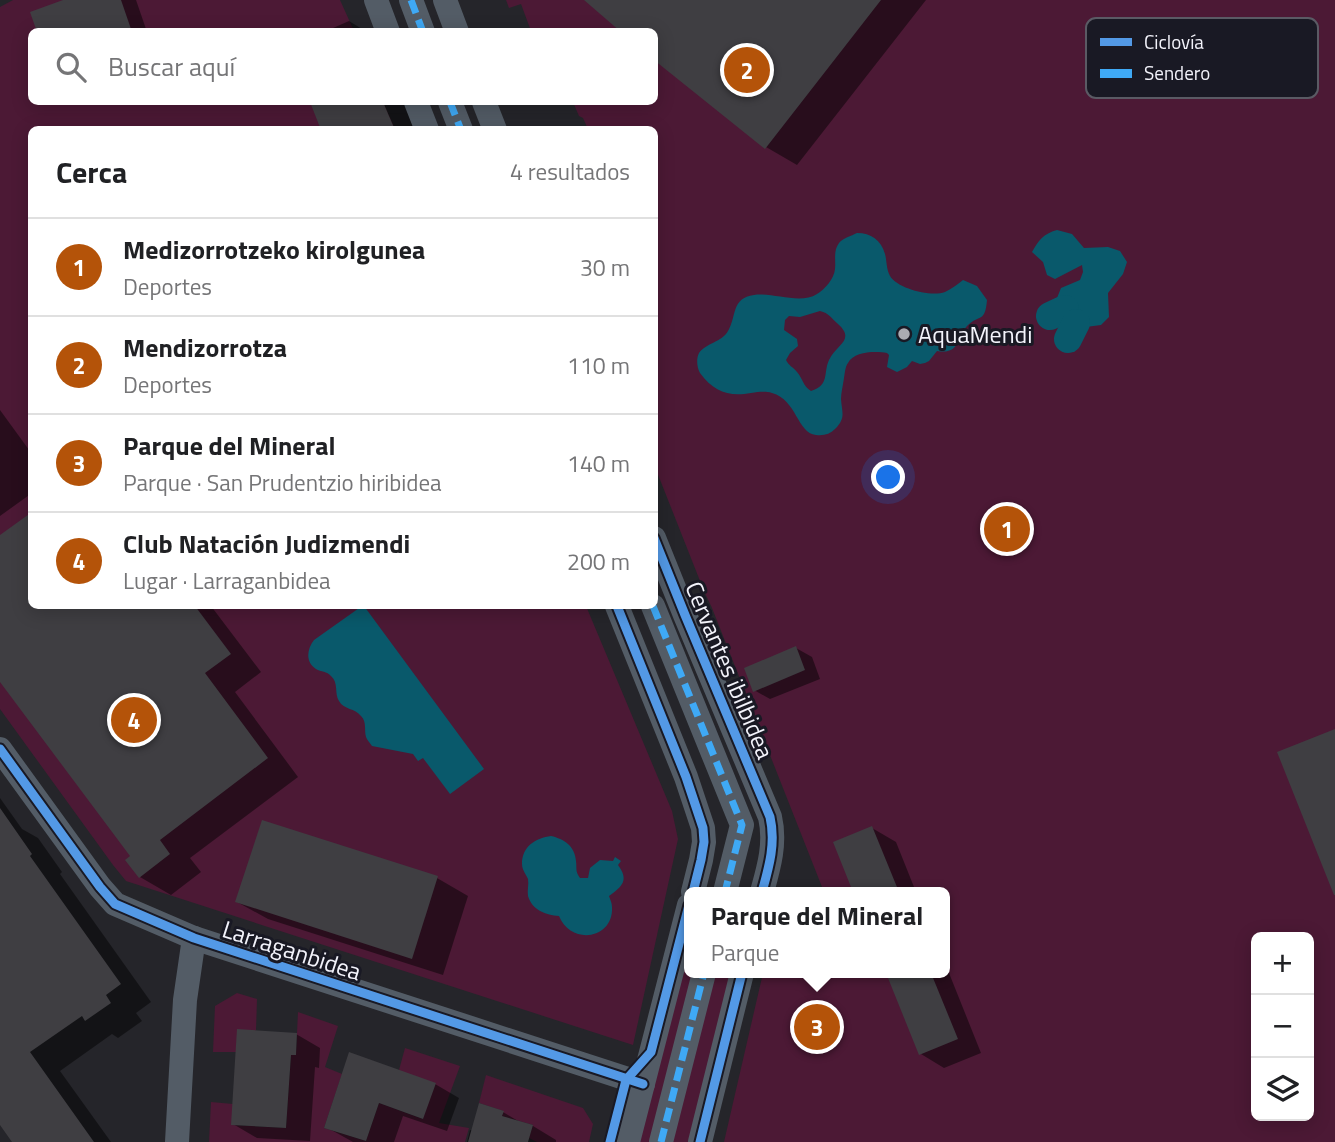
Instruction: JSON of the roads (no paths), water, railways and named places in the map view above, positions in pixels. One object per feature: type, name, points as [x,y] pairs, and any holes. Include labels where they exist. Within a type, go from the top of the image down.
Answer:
[{"type":"street","points":[[376,0],[386,28]]},
{"type":"street","points":[[411,0],[422,28]]},
{"type":"street","points":[[445,0],[456,28]]},
{"type":"street","points":[[417,105],[425,126]]},
{"type":"street","points":[[451,105],[459,126]]},
{"type":"street","points":[[485,105],[493,126]]},
{"type":"street","name":"Cervantes ibilbidea","points":[[658,548],[770,817],[773,844],[763,887]]},
{"type":"street","points":[[618,609],[704,828],[704,842],[695,887]]},
{"type":"street","name":"Cervantes ibilbidea","points":[[654,609],[742,825],[726,887]]},
{"type":"street","name":"Larraganbidea","points":[[0,749],[115,904],[194,938],[643,1084]]},
{"type":"street","points":[[701,860],[724,887]]},
{"type":"street","points":[[628,1142],[684,929]]},
{"type":"street","points":[[177,1142],[185,1000],[194,938]]},
{"type":"street","points":[[661,1142],[703,978]]},
{"type":"street","points":[[700,1142],[741,978]]},
{"type":"water","points":[[1057,230],[1072,234],[1084,248],[1108,247],[1120,251],[1127,262],[1123,274],[1108,293],[1109,317],[1101,325],[1086,327],[1072,321],[1057,298],[1061,288],[1080,280],[1082,265],[1055,279],[1047,275],[1043,262],[1032,252],[1042,238]]},
{"type":"water","name":"AquaMendi","points":[[857,233],[867,234],[878,241],[885,254],[890,276],[900,285],[924,293],[947,291],[963,280],[977,286],[987,300],[983,315],[968,325],[954,348],[945,352],[937,351],[925,363],[912,361],[897,372],[887,367],[887,353],[866,353],[851,359],[846,368],[842,392],[842,418],[835,429],[824,435],[816,435],[805,429],[787,402],[772,393],[722,392],[705,379],[698,369],[699,353],[725,335],[741,300],[754,295],[803,298],[817,294],[833,276],[837,246],[845,238]],"holes":[[[823,312],[843,330],[845,338],[829,360],[823,382],[811,391],[786,360],[798,346],[797,339],[784,330],[785,320],[789,316],[800,317]]]},
{"type":"water","points":[[358,609],[366,609],[484,769],[450,794],[423,758],[418,761],[413,754],[372,746],[366,737],[363,718],[339,701],[336,685],[328,673],[316,669],[310,663],[309,651],[314,640]]},
{"type":"water","points":[[551,836],[571,847],[580,878],[588,878],[590,868],[600,860],[613,861],[615,857],[621,861],[618,865],[624,879],[618,889],[609,896],[611,918],[599,932],[582,935],[573,932],[559,916],[540,911],[530,901],[528,879],[522,866],[524,852],[531,844]]},
{"type":"waterway","points":[[1050,316],[1065,309]]},
{"type":"waterway","points":[[1068,339],[1076,323]]},
{"type":"place","name":"Mendizorrotza","points":[[747,70]]},
{"type":"place","name":"AquaMendi","points":[[904,334]]},
{"type":"place","name":"Medizorrotzeko kirolgunea","points":[[1007,529]]},
{"type":"place","name":"Club Natación Judizmendi","points":[[134,720]]},
{"type":"place","name":"Parque del Mineral","points":[[817,1027]]}]
